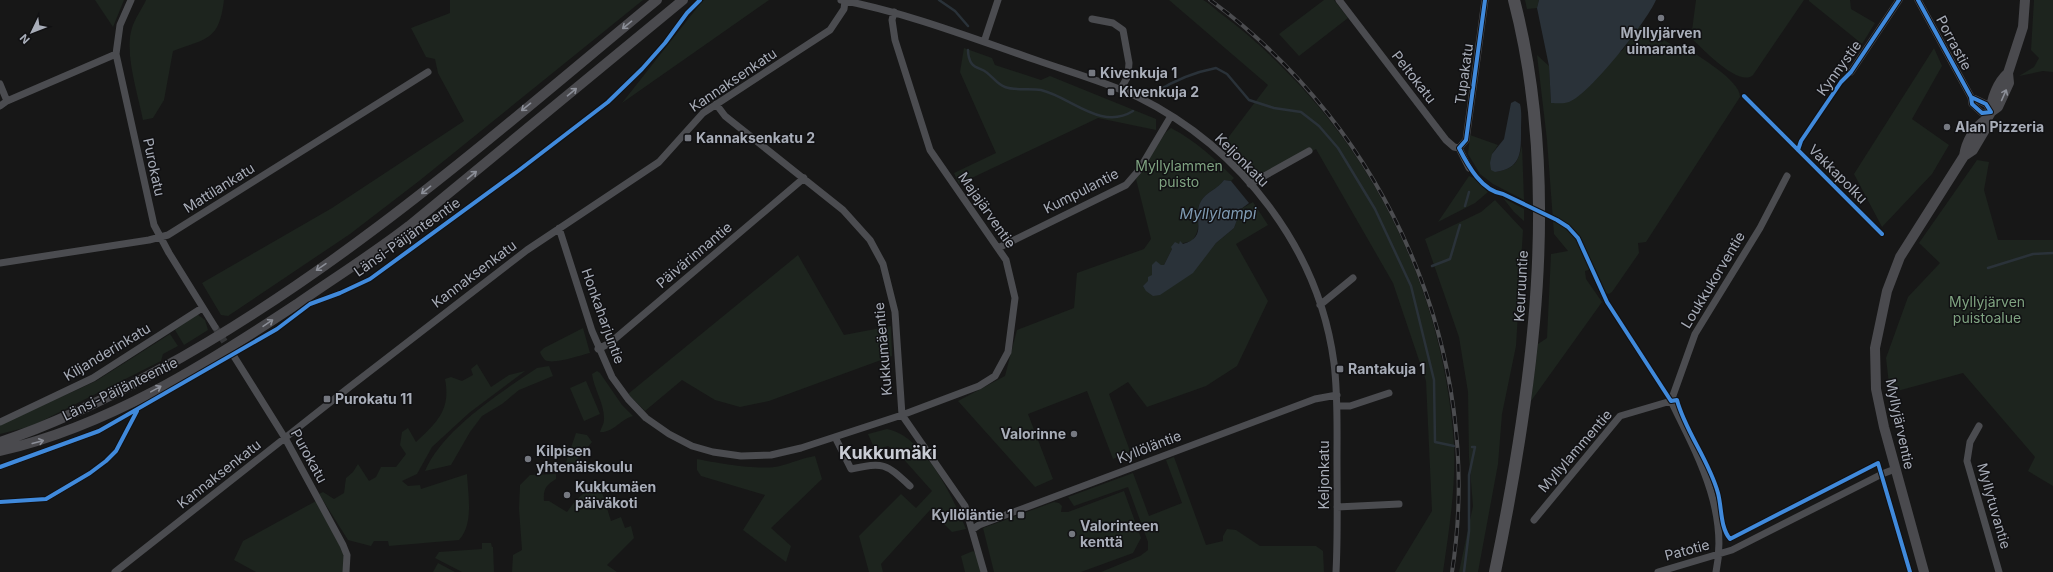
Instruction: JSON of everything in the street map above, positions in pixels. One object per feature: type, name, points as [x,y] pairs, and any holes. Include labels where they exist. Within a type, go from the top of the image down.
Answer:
[{"type":"highway","name":"Keuruuntie","points":[[1495,572],[1522,421],[1532,340],[1538,232],[1538,168],[1533,98],[1525,42],[1514,0]]},
{"type":"main road","name":"Länsi-Päijänteentie","points":[[0,442],[42,428],[115,394],[235,327],[357,243],[425,190],[657,0]]},
{"type":"main road","name":"Länsi-Päijänteentie","points":[[0,451],[41,441],[68,432],[142,397],[240,342],[385,244],[409,226],[683,0]]},
{"type":"main road","name":"Myllyjärventie","points":[[1924,572],[1895,469],[1876,389],[1876,348],[1887,291],[1900,257],[1964,156],[1975,147],[1986,128],[1989,115],[1998,107],[2004,95],[2009,83],[2008,73],[2023,27],[2025,0]]},
{"type":"street","name":"Purokatu","points":[[131,0],[120,25],[116,54],[154,225],[160,238],[215,327]]},
{"type":"street","name":"Keljonkatu","points":[[843,0],[894,12],[1120,90],[1171,116],[1209,144],[1250,184],[1277,216],[1303,260],[1320,305],[1334,362],[1337,395],[1336,572]]},
{"type":"street","name":"Kannaksenkatu","points":[[115,572],[462,300],[559,228],[659,162],[702,113],[830,30],[844,9],[843,0]]},
{"type":"street","points":[[984,42],[998,0]]},
{"type":"street","name":"Peltokatu","points":[[1339,0],[1446,140],[1454,147],[1459,148],[1469,168]]},
{"type":"street","name":"Tupakatu","points":[[1459,148],[1466,140],[1485,0]]},
{"type":"street","name":"Kynnystie","points":[[1851,72],[1898,0]]},
{"type":"street","name":"Porrastie","points":[[1918,0],[1971,97],[1986,104],[1989,115]]},
{"type":"street","name":"Majajärventie","points":[[894,12],[892,20],[895,40],[930,150],[1006,260],[1015,298],[1008,352],[995,376],[979,386],[902,415]]},
{"type":"street","points":[[1092,19],[1113,23],[1123,30],[1129,63],[1128,76],[1120,90]]},
{"type":"street","points":[[0,106],[7,101],[116,54]]},
{"type":"street","name":"Mattilankatu","points":[[0,263],[160,238],[428,72]]},
{"type":"street","points":[[0,84],[7,101]]},
{"type":"street","name":"Kukkumäentie","points":[[716,104],[725,116],[843,210],[870,240],[882,264],[895,312],[902,415]]},
{"type":"street","name":"Kumpulantie","points":[[998,248],[1126,185],[1139,170],[1171,116]]},
{"type":"street","points":[[1250,184],[1309,151]]},
{"type":"street","name":"Loukkukorventie","points":[[1671,401],[1695,334],[1756,234],[1787,176]]},
{"type":"street","name":"Päivärinnantie","points":[[598,349],[610,343],[804,178]]},
{"type":"street","name":"Honkaharjuntie","points":[[559,228],[598,349],[612,377],[628,399],[646,418],[678,439],[713,452],[741,456],[771,455],[800,448],[902,415]]},
{"type":"street","points":[[1320,305],[1353,278]]},
{"type":"street","name":"Kiljanderinkatu","points":[[0,422],[93,378],[202,308]]},
{"type":"street","name":"Purokatu","points":[[235,358],[285,438],[343,545],[347,555],[346,572]]},
{"type":"street","points":[[1337,406],[1350,406],[1389,393]]},
{"type":"street","name":"Kyllöläntie","points":[[973,529],[984,523],[1315,399],[1337,395]]},
{"type":"street","points":[[1671,401],[1707,476],[1716,511],[1720,554],[1716,572]]},
{"type":"street","name":"Myllylammentie","points":[[1534,520],[1620,416],[1671,401]]},
{"type":"street","points":[[902,415],[965,506],[973,529],[984,572]]},
{"type":"street","name":"Myllytuvantie","points":[[1979,426],[1970,442],[1966,461],[1999,572]]},
{"type":"street","points":[[838,441],[851,469],[876,464],[892,469],[910,486]]},
{"type":"street","name":"Patotie","points":[[1658,572],[1732,550],[1882,474],[1895,469]]},
{"type":"street","points":[[1337,507],[1399,504]]},
{"type":"green space","points":[[95,0],[124,0],[113,27]]},
{"type":"green space","points":[[146,0],[224,0],[222,13],[215,31],[203,40],[173,51],[164,100],[153,118],[143,120],[133,74],[130,38],[132,28]]},
{"type":"green space","points":[[450,0],[643,0],[419,181],[350,234],[228,316],[221,315],[202,283],[332,208],[464,121],[438,73],[435,59],[426,57],[411,28],[450,13]]},
{"type":"green space","points":[[704,0],[769,0],[622,103],[700,4]]},
{"type":"green space","points":[[1169,0],[1205,1],[1244,31],[1280,65],[1317,104],[1349,147],[1378,192],[1402,239],[1422,288],[1437,339],[1448,391],[1454,444],[1454,476],[1452,508],[1443,572],[1395,572],[1432,511],[1426,381],[1393,283],[1316,149],[1256,184],[1221,147],[1268,85]]},
{"type":"green space","points":[[1324,0],[1334,0],[1348,18],[1299,56],[1279,34]]},
{"type":"green space","points":[[1525,0],[1539,0],[1537,8],[1527,9]]},
{"type":"green space","points":[[1696,0],[1804,0],[1753,75],[1747,78],[1730,72],[1712,58],[1691,38]]},
{"type":"green space","points":[[1809,0],[1850,0],[1851,9],[1875,23],[1862,44]]},
{"type":"green space","points":[[2034,0],[2053,0],[2053,72],[2043,71],[2019,76],[2034,67],[2039,58],[2031,50]]},
{"type":"green space","points":[[1648,25],[1662,42],[1658,48],[1664,40],[1682,51],[1685,47],[1718,69],[1734,84],[1740,97],[1646,242],[1638,243],[1639,253],[1612,292],[1609,294],[1606,293],[1595,268],[1585,271],[1586,279],[1602,302],[1531,401],[1538,344],[1547,338],[1551,254],[1568,251],[1554,234],[1547,140],[1537,55],[1549,66],[1551,103],[1623,50],[1638,27]]},
{"type":"green space","points":[[964,48],[992,58],[995,65],[1041,80],[1050,76],[1156,119],[1156,130],[1098,118],[959,184],[954,173],[996,153],[960,72]]},
{"type":"green space","points":[[1934,48],[1942,66],[1912,119],[1949,145],[1932,174],[1882,227],[1854,174]]},
{"type":"green space","name":"Myllylammen puisto","points":[[1171,128],[1197,145],[1234,178],[1231,181],[1224,180],[1219,186],[1203,198],[1198,212],[1198,230],[1196,235],[1192,241],[1179,244],[1172,249],[1164,265],[1161,265],[1152,275],[1207,254],[1216,243],[1234,228],[1241,209],[1253,202],[1268,225],[1236,244],[1268,301],[1237,366],[1206,386],[1147,407],[1128,382],[1109,394],[1130,451],[1113,459],[1087,391],[1028,414],[1053,479],[1035,487],[958,401],[1005,376],[1017,330],[1074,308],[1077,273],[1144,249],[1151,239],[1136,179],[1166,132]]},
{"type":"green space","points":[[1470,135],[1498,145],[1492,154],[1495,172],[1511,167],[1517,161],[1522,145],[1524,200],[1493,184],[1480,174],[1468,154]]},
{"type":"green space","name":"Myllyjärven puistoalue","points":[[1977,160],[1989,162],[1984,190],[1998,240],[2053,240],[2053,486],[2028,471],[2035,457],[1963,373],[1890,393],[1886,358],[1908,297],[1940,263],[1919,243]]},
{"type":"green space","points":[[1469,176],[1474,178],[1488,192],[1475,203],[1438,222]]},
{"type":"green space","points":[[1503,198],[1524,209],[1524,221],[1514,212]]},
{"type":"green space","points":[[1495,200],[1523,230],[1516,346],[1502,414],[1498,464],[1478,572],[1459,572],[1473,506],[1469,458],[1468,392],[1459,337],[1425,239],[1481,212]]},
{"type":"green space","points":[[798,255],[844,335],[891,326],[892,356],[769,401],[740,407],[715,400],[682,380],[645,411],[628,394]]},
{"type":"green space","points":[[197,314],[205,320],[208,330],[184,345],[175,330]]},
{"type":"green space","points":[[583,328],[590,353],[567,359],[554,361],[545,360],[540,352],[544,348]]},
{"type":"green space","points":[[170,334],[178,346],[163,354],[161,361],[32,426],[0,434],[0,425],[96,381]]},
{"type":"green space","points":[[477,364],[491,387],[509,375],[525,371],[469,413],[432,447],[417,474],[402,481],[408,486],[420,485],[421,489],[467,474],[469,500],[468,518],[467,526],[459,540],[389,546],[388,541],[374,541],[371,546],[348,540],[319,494],[323,492],[334,499],[344,493],[346,478],[353,472],[358,464],[369,481],[376,477],[381,467],[396,467],[406,454],[400,445],[402,432],[408,428],[416,442],[441,415],[446,399],[445,379],[451,377],[462,381],[473,375],[471,369]]},
{"type":"green space","points":[[549,366],[553,376],[519,390],[502,404],[482,416],[470,432],[451,465],[425,471],[433,456],[445,441],[474,413],[490,400],[537,368]]},
{"type":"green space","points":[[597,371],[600,373],[622,405],[633,416],[605,432],[600,432],[604,422],[604,414],[592,374]]},
{"type":"green space","points":[[586,381],[600,414],[584,421],[570,388]]},
{"type":"green space","points":[[887,429],[900,434],[913,443],[925,455],[945,485],[966,529],[952,532],[930,510],[881,564],[883,572],[869,572],[859,536],[901,494],[916,508],[932,491],[899,454],[888,446],[875,450],[868,434]]},
{"type":"green space","points":[[576,433],[587,435],[592,442],[574,463],[563,471]]},
{"type":"green space","points":[[815,456],[822,479],[771,528],[791,546],[786,562],[743,530],[765,495],[701,476],[697,470],[697,459],[762,468],[780,466]]},
{"type":"green space","points":[[1174,457],[1206,545],[1223,541],[1223,536],[1227,529],[1236,530],[1260,546],[1316,546],[1323,551],[1324,572],[1101,572],[1140,556],[1148,550],[1148,542],[1128,487],[1074,506],[1068,497],[1133,473],[1149,516],[1182,503],[1166,460]]},
{"type":"green space","points":[[556,474],[556,479],[546,488],[544,493],[544,501],[549,501],[567,512],[581,496],[589,490],[600,486],[611,521],[621,517],[625,528],[631,526],[634,538],[607,565],[617,572],[512,572],[513,555],[522,550],[519,509],[520,485],[530,475]]},
{"type":"green space","name":"Valorinteen kenttä","points":[[1124,491],[1141,538],[1133,553],[1081,572],[994,572],[983,528],[1054,502],[1059,503],[1062,506],[1061,512],[1068,512]]},
{"type":"green space","points":[[316,501],[344,556],[343,572],[256,572],[234,560],[243,541]]},
{"type":"green space","points":[[482,543],[491,543],[493,547],[494,572],[462,572],[435,558],[439,552],[482,549]]},
{"type":"green space","points":[[973,551],[977,555],[981,572],[965,572],[961,556]]},
{"type":"green space","points":[[438,563],[455,572],[433,572]]},
{"type":"water","points":[[1539,0],[1656,0],[1642,24],[1617,56],[1590,86],[1569,102],[1551,103],[1549,66],[1537,8]]},
{"type":"water","points":[[1515,101],[1520,104],[1521,110],[1520,152],[1515,163],[1510,167],[1495,172],[1491,170],[1490,163],[1492,154],[1504,139],[1511,103]]},
{"type":"water","name":"Myllylampi","points":[[1224,180],[1231,181],[1249,203],[1241,209],[1234,228],[1216,243],[1193,273],[1160,295],[1153,296],[1146,291],[1143,286],[1148,281],[1148,277],[1152,275],[1152,265],[1156,261],[1161,265],[1164,265],[1172,249],[1171,247],[1175,242],[1179,244],[1180,241],[1183,244],[1191,241],[1196,236],[1198,231],[1198,207],[1201,201]]},
{"type":"waterway","points":[[939,0],[955,11],[968,26]]},
{"type":"waterway","points":[[968,50],[968,56],[973,65],[986,72],[1005,87],[1014,89],[1041,90],[1098,115],[1109,117],[1121,116],[1133,111]]},
{"type":"waterway","points":[[1154,93],[1184,78],[1216,68],[1227,74],[1249,100],[1274,108],[1301,112],[1319,126],[1338,148],[1375,209],[1411,286],[1434,380],[1435,442],[1454,446]]},
{"type":"waterway","points":[[1465,206],[1469,192]]},
{"type":"waterway","points":[[1432,266],[1450,259],[1460,225]]},
{"type":"waterway","points":[[1988,268],[2033,254],[2053,253]]},
{"type":"waterway","points":[[1464,572],[1469,531],[1469,475],[1475,447],[1472,447]]},
{"type":"tunnel","points":[[215,327],[235,358]]},
{"type":"railway","points":[[1210,0],[1273,53],[1328,114],[1374,181],[1410,253],[1437,329],[1454,409],[1459,490],[1452,572]]},
{"type":"cycle path","points":[[0,467],[99,431],[277,329],[310,304],[340,293],[370,279],[518,171],[608,102],[642,69],[665,43],[687,13],[700,0]]},
{"type":"cycle path","points":[[1485,0],[1466,140],[1459,148],[1471,170],[1482,183],[1495,192],[1503,194],[1557,220],[1568,227],[1578,238],[1607,302],[1671,401],[1677,400],[1686,423],[1714,481],[1718,493],[1724,529],[1730,539],[1878,463],[1910,572]]},
{"type":"cycle path","name":"Vakkapolku","points":[[1798,150],[1801,141],[1841,82],[1851,72],[1899,0]]},
{"type":"cycle path","points":[[1918,0],[1971,97],[1972,104],[1982,113],[1991,112],[1986,104],[1971,97]]},
{"type":"cycle path","name":"Vakkapolku","points":[[1744,96],[1882,234]]},
{"type":"cycle path","points":[[0,502],[46,499],[90,473],[116,451],[137,411]]},
{"type":"place","name":"Myllyjärven uimaranta","points":[[1661,18]]},
{"type":"place","name":"Kivenkuja 1","points":[[1092,73]]},
{"type":"place","name":"Kivenkuja 2","points":[[1111,92]]},
{"type":"place","name":"Alan Pizzeria","points":[[1947,127]]},
{"type":"place","name":"Kannaksenkatu 2","points":[[688,138]]},
{"type":"place","name":"Rantakuja 1","points":[[1340,369]]},
{"type":"place","name":"Purokatu 11","points":[[327,399]]},
{"type":"place","name":"Valorinne","points":[[1074,434]]},
{"type":"place","name":"Kilpisen yhtenäiskoulu","points":[[528,459]]},
{"type":"place","name":"Kukkumäen päiväkoti","points":[[567,495]]},
{"type":"place","name":"Kyllöläntie 1","points":[[1021,515]]},
{"type":"place","name":"Valorinteen kenttä","points":[[1072,534]]},
{"type":"district","name":"Kukkumäki","points":[[888,453]]}]
